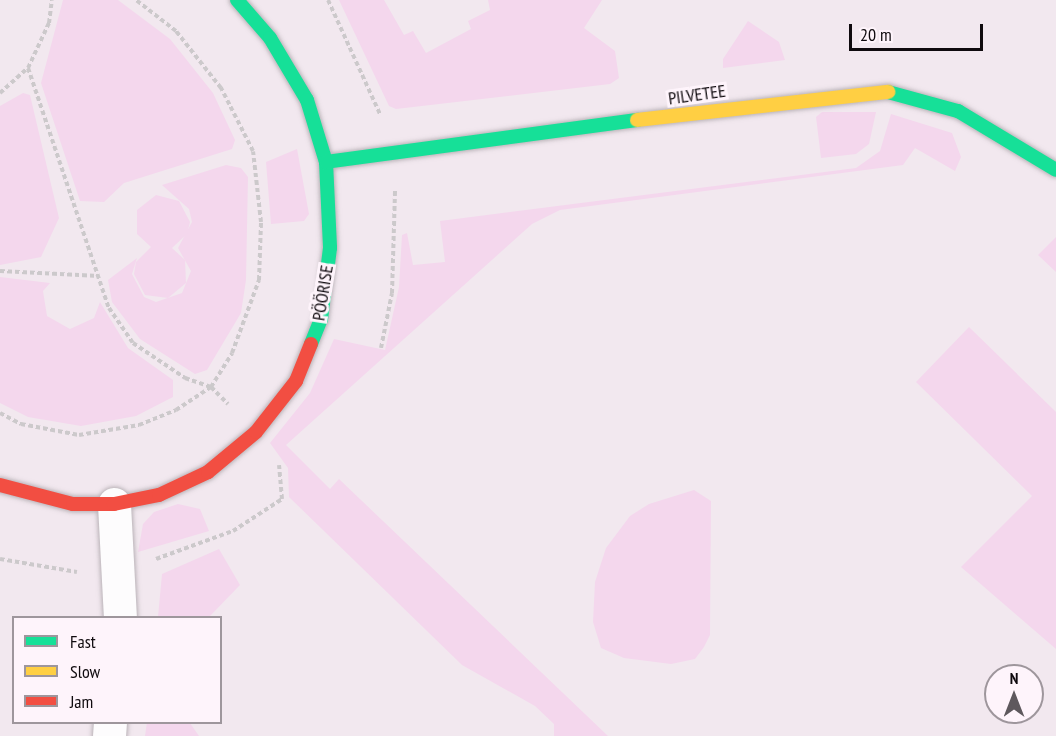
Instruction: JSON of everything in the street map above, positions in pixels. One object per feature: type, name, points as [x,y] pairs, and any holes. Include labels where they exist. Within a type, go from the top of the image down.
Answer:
[{"type":"street","name":"PÖÖRISE","points":[[0,485],[73,504],[114,504],[159,495],[208,472],[256,432],[296,381],[321,319],[330,248],[326,162],[307,100],[270,38],[237,0]]},
{"type":"street","name":"PILVETEE","points":[[326,162],[811,97],[890,92],[958,111],[1056,170]]},
{"type":"street","points":[[114,504],[120,616]]},
{"type":"path","points":[[0,93],[28,68],[49,23],[52,0]]},
{"type":"path","points":[[0,413],[21,424],[79,435],[139,425],[211,387],[232,353],[259,280],[261,222],[253,151],[221,88],[176,31],[136,0]]},
{"type":"path","points":[[28,68],[109,308],[133,343],[185,378],[211,387],[256,432],[283,473],[282,498],[233,531],[150,561]]},
{"type":"path","points":[[0,271],[99,276]]},
{"type":"path","points":[[0,559],[77,572]]},
{"type":"shaded area","points":[[63,0],[118,0],[170,39],[213,93],[235,140],[232,149],[124,183],[104,202],[80,201],[41,83]]},
{"type":"shaded area","points":[[339,0],[384,0],[404,35],[413,31],[426,53],[471,29],[468,21],[490,10],[488,0],[602,0],[584,28],[615,51],[619,78],[610,84],[396,109],[389,106]]},
{"type":"shaded area","points":[[748,21],[779,42],[785,60],[723,68],[723,59]]},
{"type":"shaded area","points":[[23,93],[30,95],[59,218],[41,257],[0,265],[0,106]]},
{"type":"shaded area","points":[[822,112],[876,112],[869,144],[856,154],[821,158],[816,117]]},
{"type":"shaded area","points":[[891,114],[952,133],[961,157],[955,171],[915,148],[903,165],[560,210],[532,224],[286,445],[330,489],[339,479],[608,736],[554,736],[554,724],[535,706],[462,665],[289,497],[288,468],[270,443],[310,393],[334,339],[385,350],[399,287],[402,235],[407,233],[413,265],[445,262],[440,221],[856,168],[880,151]]},
{"type":"shaded area","points":[[297,149],[309,214],[304,221],[271,224],[266,162]]},
{"type":"shaded area","points":[[226,165],[241,168],[248,177],[246,280],[241,313],[207,370],[195,374],[140,339],[112,302],[108,280],[137,258],[132,274],[144,297],[156,302],[182,293],[191,271],[178,248],[192,222],[189,209],[162,185]]},
{"type":"shaded area","points":[[156,195],[179,201],[190,222],[187,234],[172,248],[185,260],[186,283],[168,298],[145,295],[134,274],[136,262],[151,247],[137,234],[137,210]]},
{"type":"shaded area","points":[[1056,237],[1056,272],[1038,255]]},
{"type":"shaded area","points":[[0,277],[50,283],[43,291],[47,316],[70,329],[94,318],[100,302],[128,348],[173,380],[173,397],[136,416],[81,426],[28,417],[0,403]]},
{"type":"shaded area","points":[[969,327],[1056,412],[1056,649],[961,567],[1032,496],[916,382]]},
{"type":"shaded area","points":[[694,490],[711,501],[710,635],[704,647],[695,659],[671,664],[624,658],[601,648],[593,622],[595,582],[606,548],[630,516],[649,504]]},
{"type":"shaded area","points":[[178,504],[200,509],[209,531],[138,552],[143,524],[154,512]]},
{"type":"shaded area","points":[[219,549],[240,585],[210,616],[158,616],[162,574]]},
{"type":"shaded area","points":[[147,724],[191,724],[199,736],[145,736]]},
{"type":"traffic: fast","points":[[237,0],[270,38],[307,100],[326,162],[330,248],[321,319],[311,344]]},
{"type":"traffic: fast","points":[[888,92],[958,111],[1056,170]]},
{"type":"traffic: fast","points":[[326,162],[637,120]]},
{"type":"traffic: slow","points":[[637,120],[888,92]]},
{"type":"traffic: jam","points":[[0,485],[73,504],[114,504],[159,495],[208,472],[256,432],[296,381],[311,344]]}]
